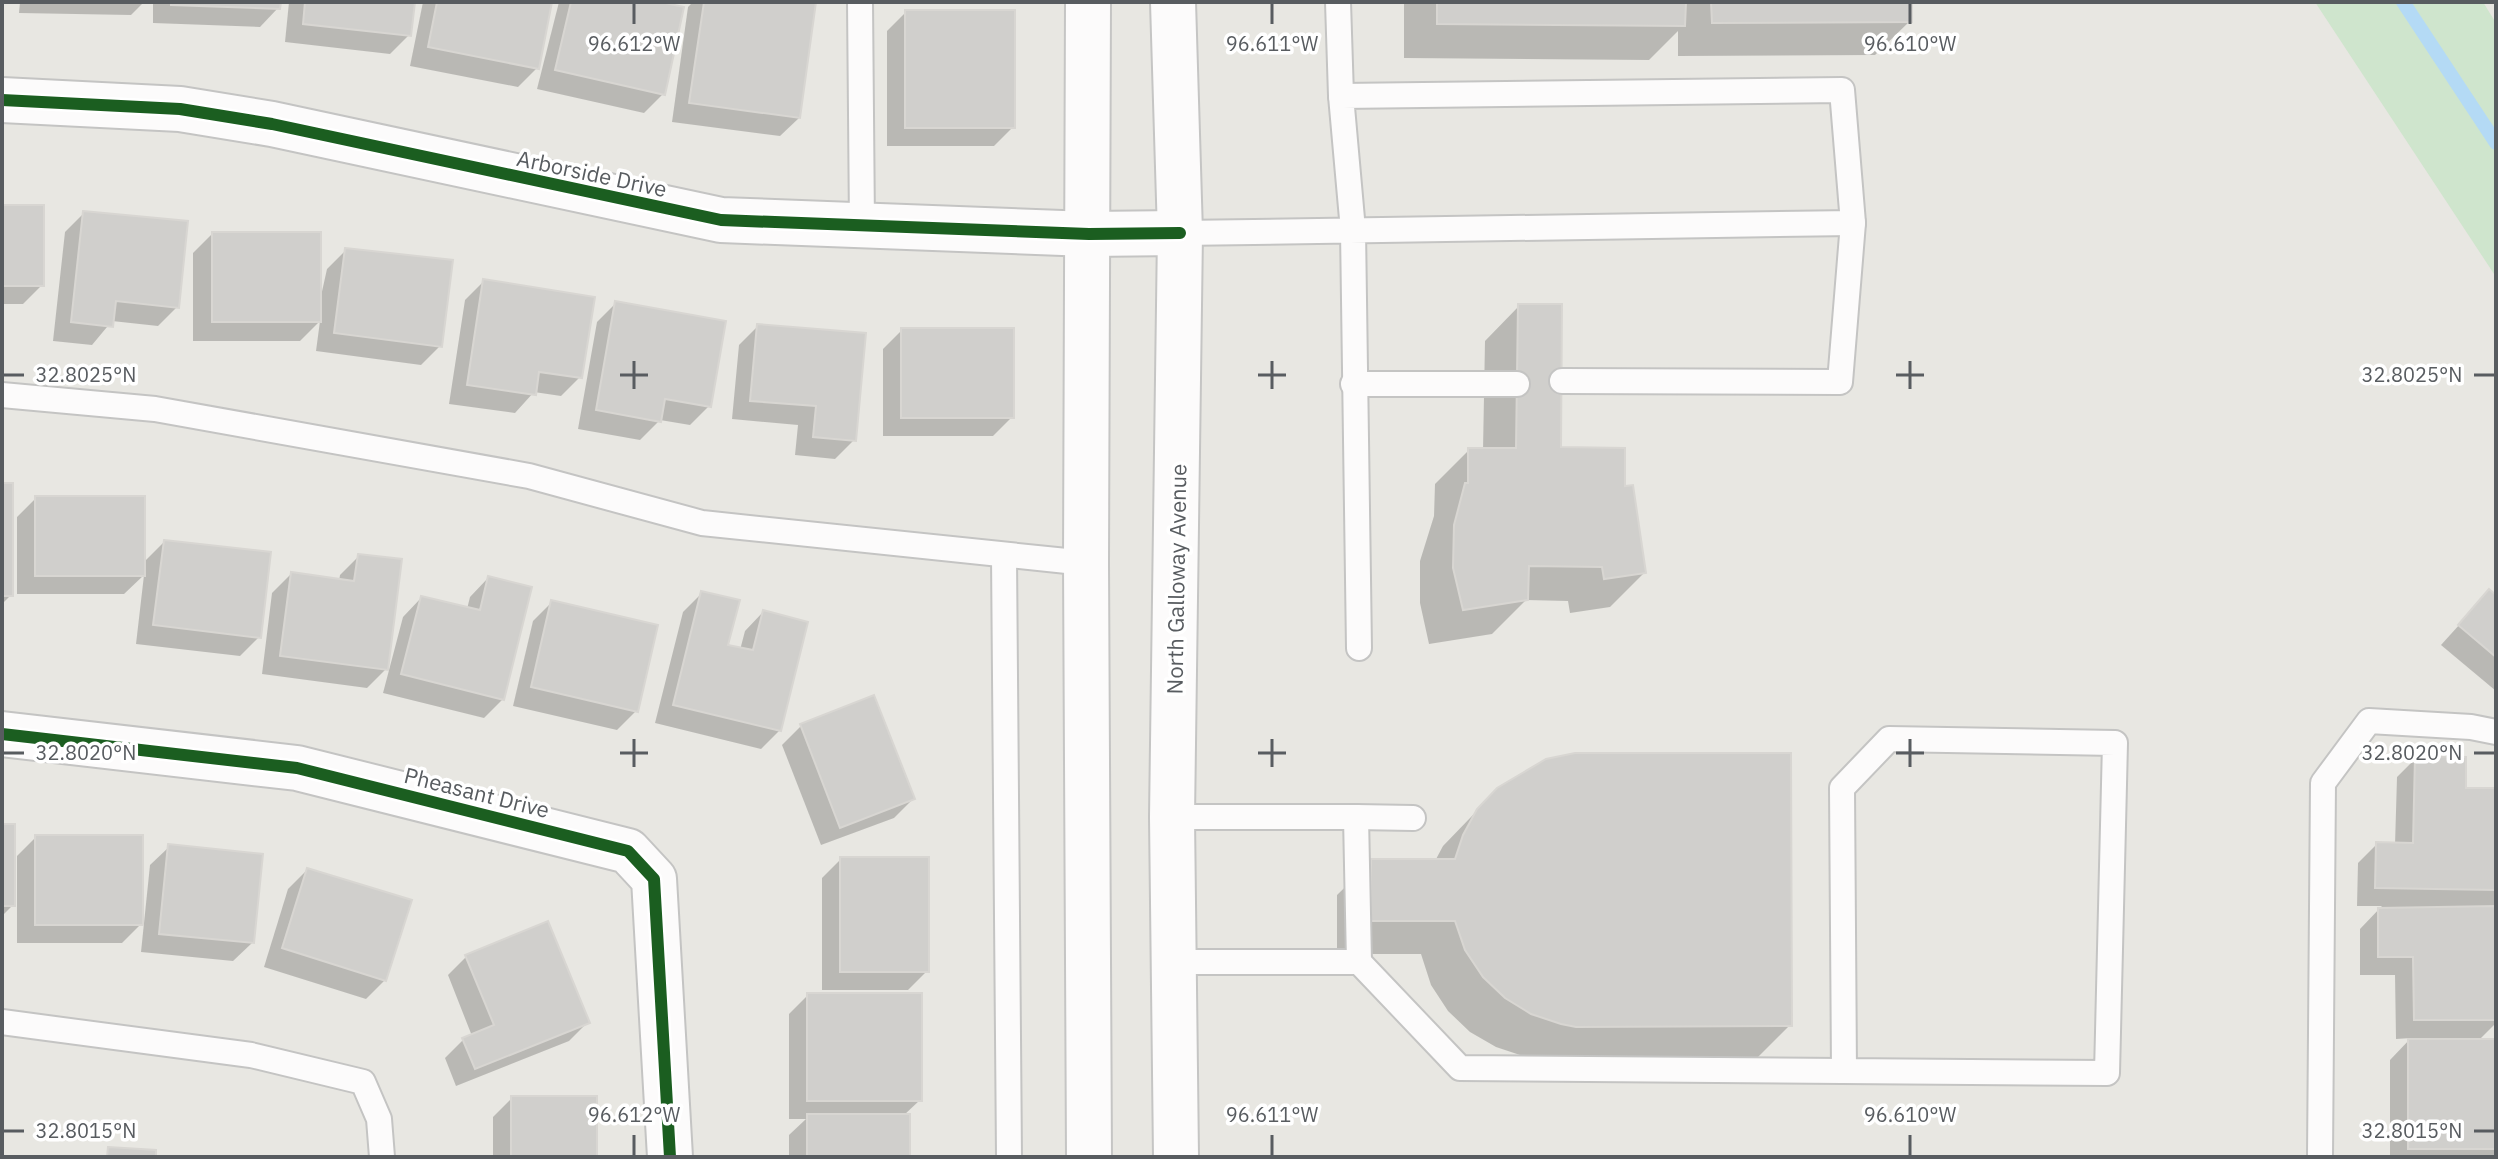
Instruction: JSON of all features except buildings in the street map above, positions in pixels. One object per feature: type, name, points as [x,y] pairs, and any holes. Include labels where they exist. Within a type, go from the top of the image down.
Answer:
[{"type":"main road","points":[[1088,2],[1086,563],[1089,1157]]},
{"type":"main road","name":"North Galloway Avenue","points":[[1173,2],[1180,233],[1172,817],[1176,1157]]},
{"type":"main road","name":"Arborside Drive","points":[[2,100],[180,109],[272,124],[721,220],[1089,234],[1180,233]]},
{"type":"main road","name":"Pheasant Drive","points":[[2,734],[297,768],[628,851],[654,879],[670,1157]]},
{"type":"lane","points":[[860,2],[862,226]]},
{"type":"lane","points":[[1338,2],[1341,96],[1353,230],[1359,648]]},
{"type":"lane","points":[[1341,96],[1842,90],[1853,223],[1840,382],[1562,381]]},
{"type":"lane","points":[[1180,233],[1853,223]]},
{"type":"lane","points":[[1353,384],[1517,384]]},
{"type":"lane","points":[[2,395],[155,409],[529,476],[702,523],[1086,563]]},
{"type":"lane","points":[[1004,556],[1009,1157]]},
{"type":"lane","points":[[2320,1157],[2323,783],[2369,721],[2471,727],[2496,732]]},
{"type":"lane","points":[[1356,817],[1359,962],[1460,1068],[1844,1071],[2107,1073],[2115,743],[1889,739],[1842,788],[1844,1071]]},
{"type":"lane","points":[[1172,817],[1413,818]]},
{"type":"lane","points":[[1174,962],[1359,962]]},
{"type":"lane","points":[[2,1022],[251,1055],[363,1082],[379,1119],[382,1157]]},
{"type":"green space","points":[[2315,2],[2483,2],[2496,23],[2496,277]]},
{"type":"waterway","points":[[2403,2],[2496,143]]},
{"type":"cycle path","points":[[2,100],[180,109],[272,124],[721,220],[1089,234],[1180,233]]},
{"type":"cycle path","points":[[2,734],[297,768],[628,851],[654,879],[670,1157]]}]
